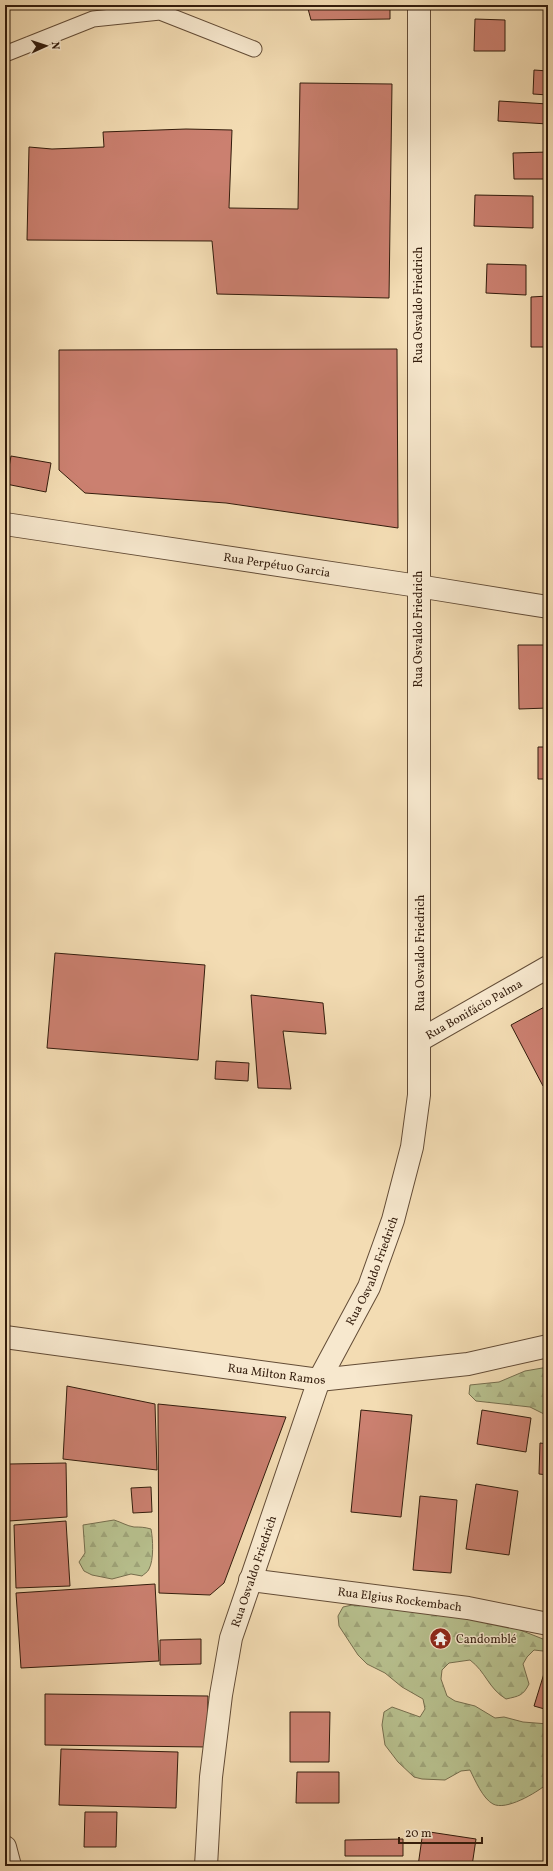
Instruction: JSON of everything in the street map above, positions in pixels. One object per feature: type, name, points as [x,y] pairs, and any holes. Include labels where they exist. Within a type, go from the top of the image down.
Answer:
[{"type":"street","name":"Rua Osvaldo Friedrich","points":[[206,1866],[211,1777],[221,1695],[231,1638],[319,1380],[369,1287],[393,1220],[412,1147],[420,1095],[418,586],[419,5]]},
{"type":"street","name":"Rua Perpétuo Garcia","points":[[5,524],[548,606]]},
{"type":"street","name":"Rua Bonifácio Palma","points":[[420,1040],[548,967]]},
{"type":"street","name":"Rua Milton Ramos","points":[[5,1336],[319,1380],[468,1364],[548,1346]]},
{"type":"street","name":"Rua Elgius Rockembach","points":[[250,1580],[468,1608],[548,1624]]},
{"type":"street","points":[[5,1847],[10,1866]]},
{"type":"lane","points":[[5,54],[93,19],[160,12],[254,49]]},
{"type":"green space","points":[[548,1367],[548,1416],[530,1407],[476,1401],[469,1394],[470,1385],[499,1382],[525,1371]]},
{"type":"green space","points":[[114,1520],[134,1527],[151,1529],[153,1544],[152,1560],[147,1572],[142,1576],[131,1574],[112,1579],[92,1575],[84,1571],[79,1562],[85,1553],[83,1525]]},
{"type":"green space","points":[[352,1605],[426,1609],[510,1626],[548,1641],[548,1653],[534,1650],[523,1664],[529,1684],[523,1693],[517,1696],[506,1699],[500,1695],[470,1660],[449,1663],[442,1670],[441,1679],[447,1696],[455,1701],[475,1706],[495,1718],[504,1717],[523,1722],[548,1724],[547,1784],[521,1800],[499,1806],[489,1802],[470,1770],[461,1771],[445,1780],[422,1779],[414,1777],[398,1762],[385,1745],[382,1725],[384,1712],[392,1707],[420,1717],[425,1709],[423,1699],[402,1687],[385,1673],[367,1664],[358,1655],[339,1626],[338,1616],[343,1607]]},
{"type":"building","points":[[307,5],[390,5],[390,19],[311,20]]},
{"type":"building","points":[[475,19],[505,20],[505,51],[474,51]]},
{"type":"building","points":[[534,70],[548,71],[548,95],[533,94]]},
{"type":"building","points":[[300,83],[392,84],[389,298],[217,294],[212,241],[27,240],[29,147],[52,149],[104,147],[103,132],[186,129],[232,130],[229,208],[298,209]]},
{"type":"building","points":[[499,101],[548,104],[548,124],[498,121]]},
{"type":"building","points":[[548,152],[548,179],[514,179],[513,153]]},
{"type":"building","points":[[475,195],[533,196],[533,228],[474,226]]},
{"type":"building","points":[[487,264],[526,265],[526,295],[486,293]]},
{"type":"building","points":[[548,296],[548,347],[531,347],[531,297]]},
{"type":"building","points":[[397,349],[398,528],[226,503],[85,493],[59,470],[59,350]]},
{"type":"building","points":[[11,456],[51,463],[46,492],[6,484]]},
{"type":"building","points":[[518,645],[548,645],[548,708],[519,709]]},
{"type":"building","points":[[538,747],[548,747],[548,779],[538,779]]},
{"type":"building","points":[[55,953],[205,965],[198,1060],[47,1048]]},
{"type":"building","points":[[251,995],[323,1003],[326,1034],[283,1031],[291,1089],[258,1088]]},
{"type":"building","points":[[548,1005],[548,1083],[543,1086],[511,1025]]},
{"type":"building","points":[[216,1061],[249,1063],[248,1081],[215,1079]]},
{"type":"building","points":[[67,1386],[155,1404],[157,1470],[63,1459]]},
{"type":"building","points":[[158,1404],[286,1417],[224,1583],[210,1595],[159,1593]]},
{"type":"building","points":[[361,1410],[412,1415],[401,1517],[351,1512]]},
{"type":"building","points":[[482,1410],[531,1418],[526,1452],[477,1444]]},
{"type":"building","points":[[540,1443],[548,1444],[548,1475],[539,1474]]},
{"type":"building","points":[[66,1463],[67,1517],[9,1521],[9,1464]]},
{"type":"building","points":[[476,1484],[518,1491],[509,1555],[466,1549]]},
{"type":"building","points":[[151,1487],[152,1512],[133,1513],[131,1488]]},
{"type":"building","points":[[420,1496],[457,1500],[451,1573],[413,1570]]},
{"type":"building","points":[[66,1521],[70,1586],[16,1588],[14,1525]]},
{"type":"building","points":[[155,1584],[159,1661],[21,1668],[16,1593]]},
{"type":"building","points":[[201,1639],[201,1664],[160,1665],[160,1640]]},
{"type":"building","points":[[546,1667],[548,1668],[548,1710],[534,1706]]},
{"type":"building","points":[[45,1694],[208,1696],[207,1747],[45,1745]]},
{"type":"building","points":[[290,1712],[330,1712],[329,1762],[290,1762]]},
{"type":"building","points":[[61,1749],[178,1752],[176,1808],[59,1805]]},
{"type":"building","points":[[297,1772],[339,1772],[339,1803],[296,1803]]},
{"type":"building","points":[[85,1812],[117,1812],[116,1847],[84,1847]]},
{"type":"building","points":[[423,1831],[476,1839],[472,1866],[418,1866]]},
{"type":"building","points":[[403,1839],[403,1856],[345,1856],[345,1840]]},
{"type":"place","name":"Candomblé","points":[[441,1639]]}]
